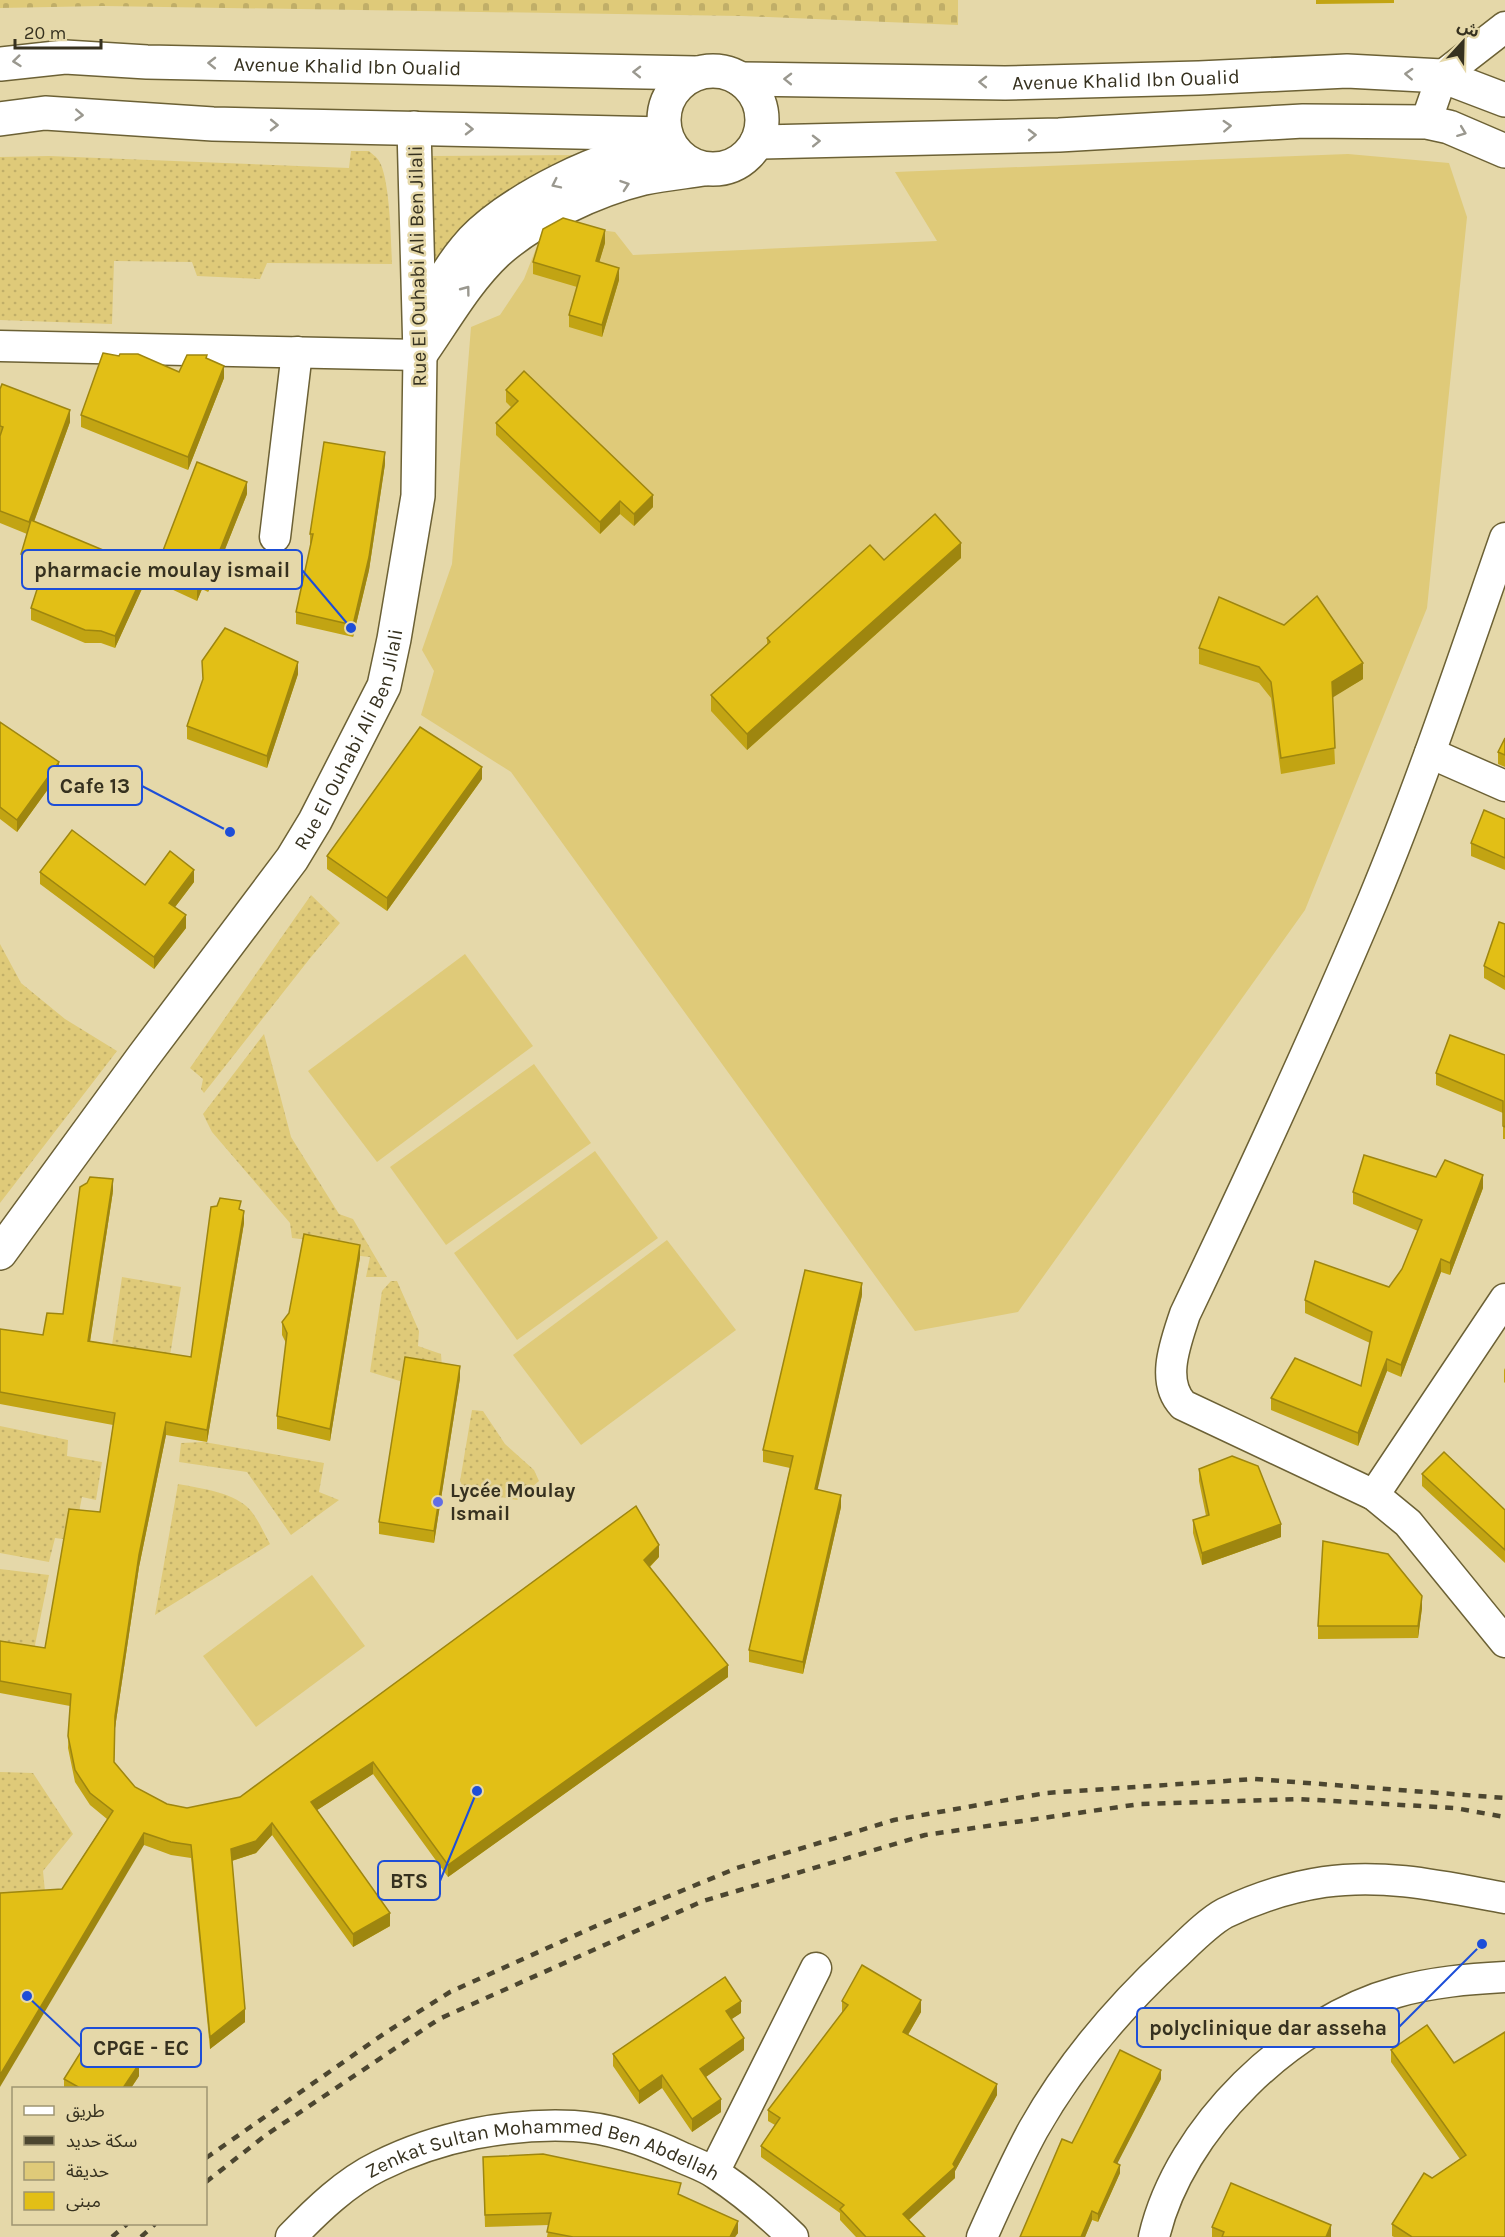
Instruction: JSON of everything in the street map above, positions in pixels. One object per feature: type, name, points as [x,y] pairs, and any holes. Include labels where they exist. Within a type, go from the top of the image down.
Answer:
[{"type":"main road","name":"Avenue Khalid Ibn Oualid","points":[[0,64],[65,57],[147,62],[696,73]]},
{"type":"main road","points":[[419,341],[497,253],[543,218],[584,199],[643,179],[704,169],[719,170],[735,164],[748,155],[762,129],[760,108],[751,88],[726,72],[711,70],[696,73],[683,80],[672,91],[664,112],[668,140],[679,157],[704,169]]},
{"type":"main road","name":"Avenue Khalid Ibn Oualid","points":[[740,79],[1005,83],[1199,78],[1347,71],[1442,76],[1505,100]]},
{"type":"main road","points":[[0,119],[45,114],[213,123],[414,128],[668,140]]},
{"type":"main road","points":[[757,142],[1059,135],[1303,122],[1426,122],[1449,127],[1505,151]]},
{"type":"main road","name":"Rue El Ouhabi Ali Ben Jilali","points":[[0,1253],[142,1057],[292,859],[315,820],[384,686],[418,496],[419,341],[414,128]]},
{"type":"main road","points":[[419,341],[435,294],[466,247],[506,213],[536,194],[604,160],[668,140]]},
{"type":"street","points":[[1426,122],[1442,76],[1505,27]]},
{"type":"street","points":[[2,351],[297,352],[419,341]]},
{"type":"street","points":[[275,537],[297,352]]},
{"type":"street","points":[[1505,538],[1430,753],[1373,899],[1323,1016],[1185,1314],[1171,1372],[1174,1392],[1183,1405],[1374,1495],[1408,1523],[1505,1642]]},
{"type":"street","points":[[1430,753],[1505,786]]},
{"type":"street","points":[[1374,1495],[1505,1299]]},
{"type":"street","points":[[982,2237],[1034,2128],[1072,2072],[1112,2019],[1150,1978],[1223,1914],[1280,1891],[1324,1882],[1372,1878],[1417,1882],[1505,1898]]},
{"type":"street","points":[[714,2172],[816,1968]]},
{"type":"street","points":[[1154,2237],[1170,2193],[1183,2166],[1203,2134],[1231,2099],[1253,2077],[1309,2032],[1358,2006],[1397,1992],[1456,1980],[1505,1977]]},
{"type":"street","name":"Zenkat Sultan Mohammed Ben Abdellah","points":[[291,2237],[331,2198],[377,2166],[425,2146],[505,2129],[575,2126],[614,2133],[665,2149],[714,2172],[760,2205],[793,2237]]},
{"type":"green space","points":[[0,0],[958,0],[958,25],[741,16],[103,6],[0,8]]},
{"type":"green space","points":[[351,151],[369,151],[383,169],[389,211],[392,264],[267,263],[260,279],[197,276],[192,262],[114,261],[112,324],[0,320],[0,157],[49,156],[349,168]]},
{"type":"green space","points":[[1348,154],[1449,163],[1467,217],[1427,608],[1305,910],[1018,1312],[915,1331],[511,772],[421,715],[434,671],[422,650],[452,564],[471,327],[500,315],[524,279],[546,223],[615,232],[633,255],[937,241],[895,172]]},
{"type":"green space","points":[[581,155],[432,271],[429,156]]},
{"type":"green space","points":[[311,895],[340,923],[204,1093],[201,1089],[203,1079],[190,1068]]},
{"type":"green space","points":[[0,944],[21,983],[65,1019],[117,1051],[0,1203]]},
{"type":"green space","points":[[465,954],[533,1046],[377,1162],[308,1071]]},
{"type":"green space","points":[[264,1034],[291,1137],[339,1214],[353,1219],[387,1277],[366,1277],[370,1257],[351,1255],[350,1242],[292,1238],[290,1223],[212,1132],[203,1114]]},
{"type":"green space","points":[[534,1064],[591,1143],[446,1245],[390,1167]]},
{"type":"green space","points":[[595,1151],[658,1238],[517,1340],[454,1253]]},
{"type":"green space","points":[[667,1240],[736,1330],[581,1445],[513,1355]]},
{"type":"green space","points":[[122,1277],[181,1287],[169,1362],[111,1352]]},
{"type":"green space","points":[[391,1281],[397,1281],[419,1331],[418,1346],[441,1354],[442,1367],[403,1382],[370,1372],[382,1291]]},
{"type":"green space","points":[[472,1410],[483,1411],[505,1444],[534,1470],[539,1481],[517,1500],[465,1491],[460,1481]]},
{"type":"green space","points":[[0,1426],[68,1440],[67,1456],[102,1462],[96,1500],[82,1497],[77,1522],[69,1521],[63,1539],[55,1538],[49,1562],[0,1553]]},
{"type":"green space","points":[[204,1442],[324,1463],[319,1492],[339,1500],[291,1535],[247,1472],[179,1462],[181,1443]]},
{"type":"green space","points":[[178,1484],[218,1492],[245,1505],[251,1511],[270,1544],[155,1615]]},
{"type":"green space","points":[[0,1569],[49,1575],[33,1655],[0,1650]]},
{"type":"green space","points":[[312,1575],[365,1646],[256,1727],[203,1656]]},
{"type":"green space","points":[[0,1772],[33,1773],[73,1834],[43,1871],[46,1902],[0,1904]]},
{"type":"building","points":[[563,218],[605,230],[596,261],[619,268],[602,325],[569,315],[580,276],[533,262],[543,229]]},
{"type":"building","points":[[103,353],[119,356],[120,354],[138,354],[179,372],[187,355],[207,355],[206,358],[224,366],[188,457],[81,415]]},
{"type":"building","points":[[524,371],[653,495],[634,514],[620,501],[600,522],[496,423],[518,401],[506,390]]},
{"type":"building","points":[[2,384],[70,410],[29,522],[0,511],[0,436],[3,427],[0,426],[0,389]]},
{"type":"building","points":[[324,442],[385,452],[369,557],[353,625],[296,612],[313,534],[310,534]]},
{"type":"building","points":[[197,462],[247,482],[208,580],[202,577],[197,589],[156,569]]},
{"type":"building","points":[[935,514],[961,543],[747,734],[711,695],[770,642],[767,638],[870,545],[884,560]]},
{"type":"building","points":[[31,520],[146,568],[115,636],[101,631],[85,630],[31,608],[42,574],[30,568],[33,560],[21,554]]},
{"type":"building","points":[[1317,596],[1363,663],[1332,682],[1335,748],[1281,758],[1271,682],[1259,667],[1199,648],[1219,597],[1284,625]]},
{"type":"building","points":[[225,628],[298,662],[267,756],[187,726],[203,679],[202,661]]},
{"type":"building","points":[[0,722],[59,762],[17,820],[0,807]]},
{"type":"building","points":[[420,727],[482,767],[387,898],[327,856]]},
{"type":"building","points":[[1505,738],[1505,755],[1498,752]]},
{"type":"building","points":[[1484,810],[1505,819],[1505,858],[1471,843]]},
{"type":"building","points":[[72,830],[145,885],[170,851],[194,870],[169,903],[186,915],[154,957],[40,872]]},
{"type":"building","points":[[1499,922],[1505,924],[1505,977],[1484,966]]},
{"type":"building","points":[[1450,1035],[1505,1055],[1505,1127],[1503,1126],[1503,1101],[1436,1073]]},
{"type":"building","points":[[1364,1155],[1436,1177],[1445,1160],[1483,1175],[1450,1263],[1441,1259],[1401,1365],[1387,1359],[1358,1433],[1271,1398],[1295,1358],[1361,1386],[1372,1332],[1305,1300],[1315,1261],[1389,1287],[1402,1269],[1422,1220],[1353,1192]]},
{"type":"building","points":[[90,1177],[113,1179],[88,1341],[191,1357],[211,1207],[217,1206],[220,1198],[241,1201],[239,1209],[244,1211],[207,1430],[166,1422],[139,1555],[115,1716],[114,1762],[135,1787],[167,1804],[187,1808],[240,1797],[636,1506],[659,1545],[644,1560],[728,1665],[448,1865],[373,1762],[311,1802],[390,1913],[353,1934],[272,1823],[256,1841],[231,1849],[245,2009],[210,2037],[191,1845],[171,1842],[144,1833],[0,2075],[0,1893],[62,1889],[113,1811],[90,1793],[75,1770],[68,1736],[71,1694],[0,1681],[0,1641],[45,1648],[69,1509],[100,1512],[115,1413],[0,1392],[0,1329],[43,1335],[47,1313],[63,1314],[80,1187],[87,1183]]},
{"type":"building","points":[[304,1234],[360,1245],[330,1429],[277,1416],[287,1333],[282,1322],[289,1313]]},
{"type":"building","points":[[805,1270],[862,1283],[815,1489],[841,1495],[803,1662],[749,1650],[793,1456],[763,1450]]},
{"type":"building","points":[[405,1357],[460,1366],[434,1531],[379,1522]]},
{"type":"building","points":[[1444,1452],[1505,1510],[1505,1550],[1422,1474]]},
{"type":"building","points":[[1232,1456],[1258,1466],[1281,1524],[1202,1553],[1193,1520],[1209,1515],[1199,1469]]},
{"type":"building","points":[[1323,1541],[1388,1554],[1422,1596],[1418,1626],[1318,1626]]},
{"type":"building","points":[[862,1965],[921,2000],[903,2032],[997,2084],[953,2164],[955,2167],[903,2214],[925,2237],[866,2237],[840,2209],[844,2205],[761,2146],[780,2118],[768,2110],[848,2005],[842,2001]]},
{"type":"building","points":[[725,1977],[741,2001],[726,2011],[744,2038],[700,2069],[721,2099],[692,2119],[662,2075],[639,2091],[613,2054]]},
{"type":"building","points":[[1427,2025],[1454,2063],[1505,2032],[1505,2237],[1412,2237],[1392,2224],[1424,2173],[1432,2178],[1466,2155],[1391,2050]]},
{"type":"building","points":[[92,2034],[139,2064],[124,2087],[78,2087],[64,2079]]},
{"type":"building","points":[[1120,2050],[1161,2070],[1114,2162],[1120,2165],[1098,2214],[1092,2211],[1081,2237],[1020,2237],[1062,2139],[1072,2143]]},
{"type":"building","points":[[543,2154],[681,2183],[678,2194],[738,2221],[730,2237],[573,2237],[547,2232],[551,2213],[485,2215],[483,2157]]},
{"type":"building","points":[[1231,2183],[1331,2225],[1326,2237],[1222,2237],[1224,2232],[1212,2227]]},
{"type":"railway","points":[[207,2157],[385,2033],[450,1992],[596,1926],[737,1868],[894,1820],[1046,1793],[1255,1779],[1505,1798]]},
{"type":"railway","points":[[207,2181],[266,2135],[439,2019],[703,1901],[925,1835],[1140,1804],[1298,1799],[1455,1808],[1505,1817]]},
{"type":"railway","points":[[112,2237],[126,2225]]},
{"type":"railway","points":[[141,2237],[154,2225]]},
{"type":"place","name":"pharmacie moulay ismail","points":[[351,628]]},
{"type":"place","name":"Cafe 13","points":[[230,832]]},
{"type":"place","name":"Lycée Moulay Ismail","points":[[438,1502]]},
{"type":"place","name":"BTS","points":[[477,1791]]},
{"type":"place","name":"polyclinique dar asseha","points":[[1482,1944]]},
{"type":"place","name":"CPGE - EC","points":[[27,1996]]}]
